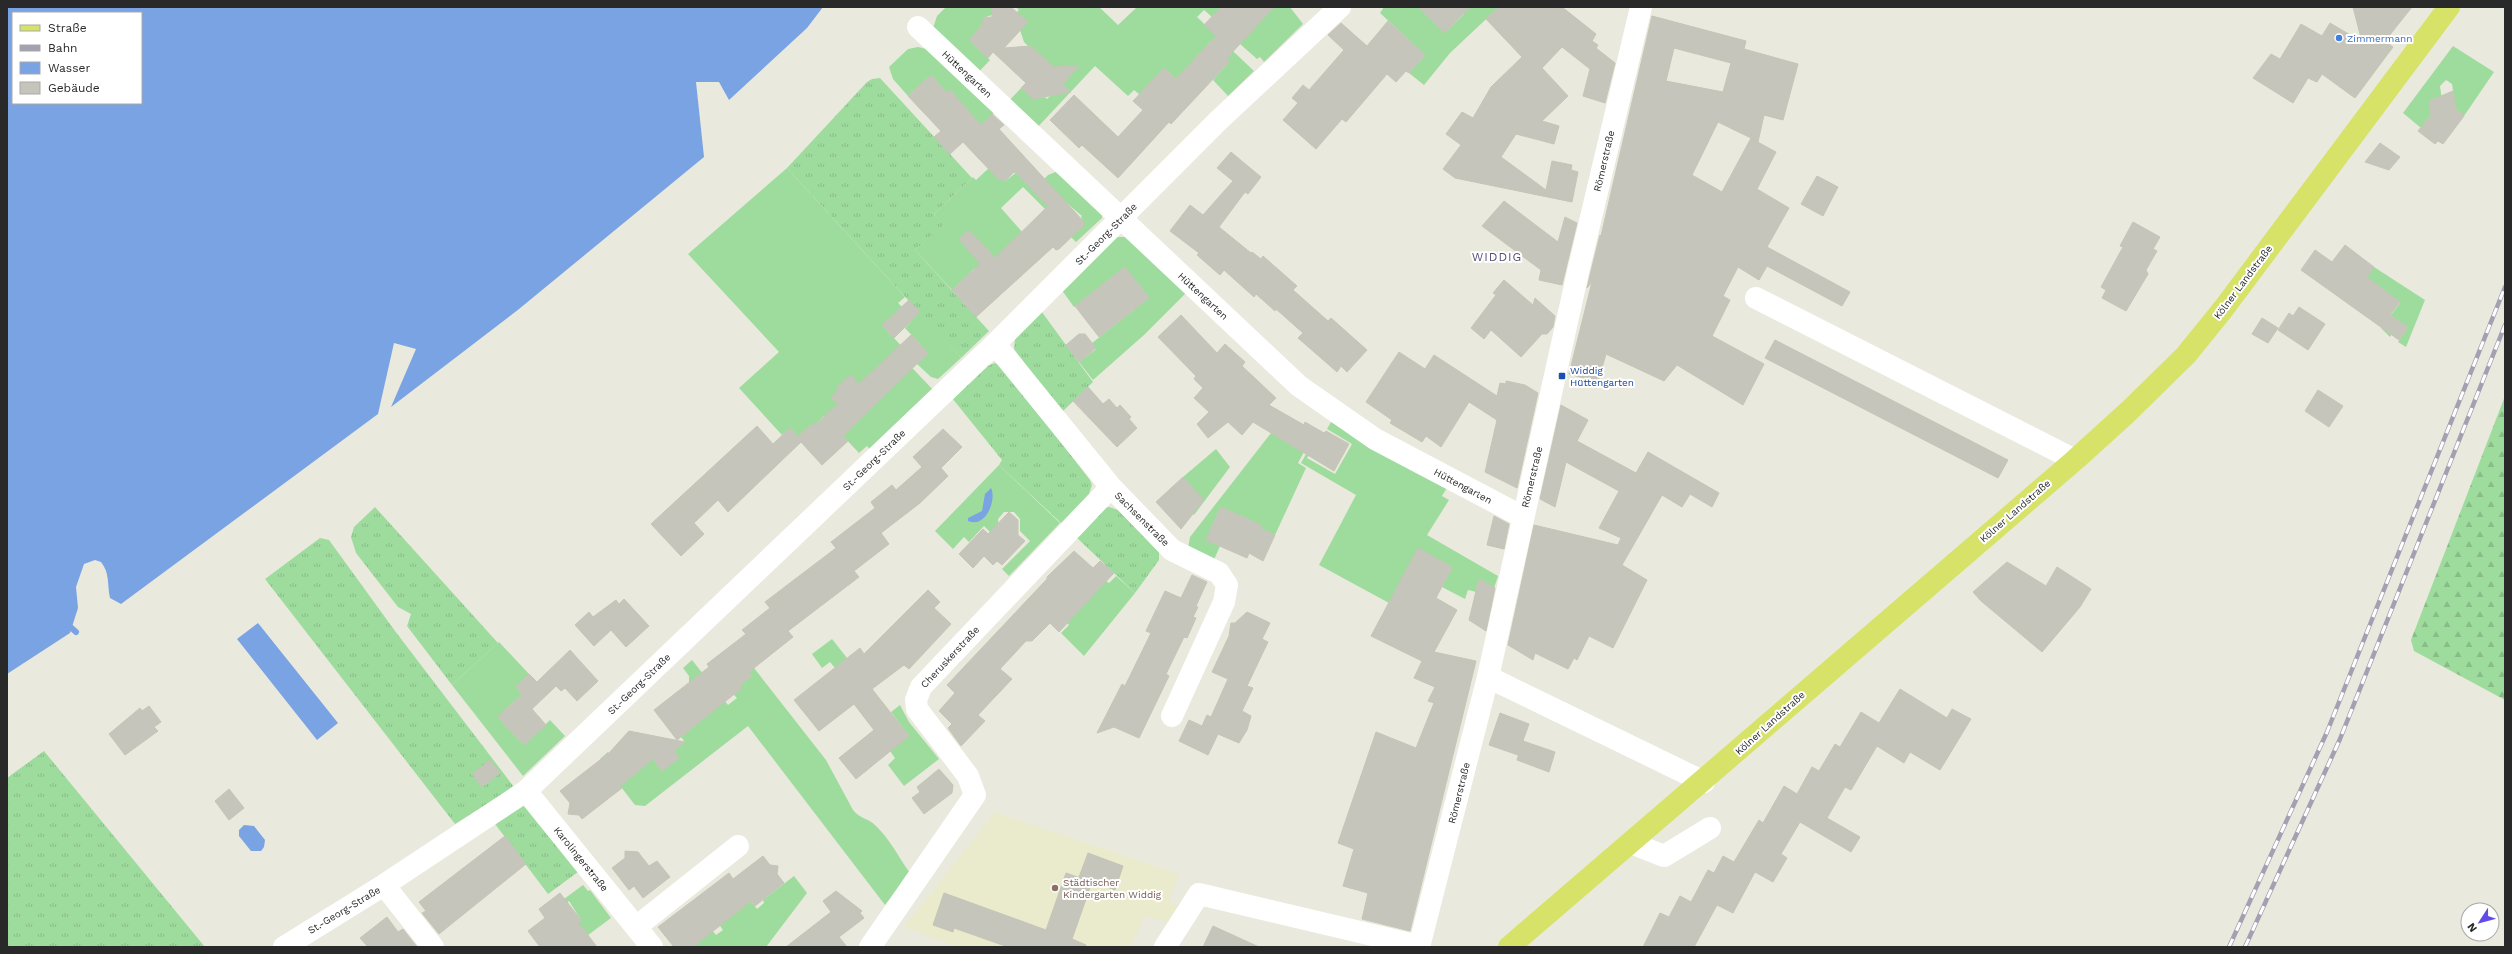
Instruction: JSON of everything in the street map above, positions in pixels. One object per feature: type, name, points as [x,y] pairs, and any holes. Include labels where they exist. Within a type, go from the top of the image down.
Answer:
[{"type":"main road","name":"Kölner Landstraße","points":[[1510,947],[1704,782],[1840,661],[2075,460],[2129,411],[2191,349],[2224,308],[2449,7]]},
{"type":"street","name":"St.-Georg-Straße","points":[[284,947],[384,885],[526,791],[995,344],[1121,220],[1219,120],[1340,7]]},
{"type":"street","name":"Römerstraße","points":[[1165,947],[1199,894],[1419,947],[1488,677],[1523,517],[1641,7]]},
{"type":"street","name":"Hüttengarten","points":[[918,27],[1121,220],[1299,386],[1375,439],[1523,517]]},
{"type":"street","points":[[1756,298],[2075,460]]},
{"type":"street","name":"Sachsenstraße","points":[[995,344],[1111,487],[1172,550],[1219,573],[1227,585],[1224,602],[1172,716]]},
{"type":"street","name":"Cheruskerstraße","points":[[870,947],[975,795],[968,776],[917,709],[916,700],[921,687],[1111,487]]},
{"type":"street","points":[[1488,677],[1704,782]]},
{"type":"street","name":"Karolingerstraße","points":[[526,791],[652,947]]},
{"type":"street","points":[[1631,843],[1664,856],[1710,828]]},
{"type":"street","points":[[636,927],[738,846]]},
{"type":"street","name":"St.-Georg-Straße","points":[[384,885],[433,947]]},
{"type":"shaded area","name":"Städtischer Kindergarten Widdig","points":[[995,812],[1179,874],[1169,901],[1183,907],[1174,923],[1144,916],[1131,947],[957,947],[904,927]]},
{"type":"green space","points":[[946,7],[992,7],[992,15],[983,18],[983,24],[969,40],[990,60],[975,76],[932,31],[937,16]]},
{"type":"green space","points":[[1016,7],[1099,7],[1118,25],[1137,7],[1221,7],[1212,17],[1204,10],[1197,17],[1254,71],[1228,96],[1213,80],[1230,61],[1210,42],[1193,61],[1199,67],[1183,85],[1164,68],[1140,95],[1134,90],[1128,96],[1095,66],[1034,131],[1006,104],[1021,88],[1033,99],[1045,97],[1047,99],[1073,73],[1066,67],[1053,67],[1044,58],[1039,63],[1027,51],[1032,46],[1028,46],[1024,42],[1020,30],[1027,22],[1017,12],[1019,10]]},
{"type":"green space","points":[[1266,7],[1290,7],[1303,24],[1264,62],[1260,57],[1257,59],[1240,44]]},
{"type":"green space","points":[[1384,7],[1418,7],[1445,33],[1464,14],[1457,7],[1499,7],[1450,53],[1424,85],[1409,73],[1425,55],[1380,13]]},
{"type":"green space","points":[[2453,46],[2494,72],[2464,116],[2456,109],[2452,84],[2446,80],[2440,86],[2442,100],[2435,98],[2430,101],[2430,105],[2435,109],[2421,128],[2403,113]]},
{"type":"green space","points":[[918,47],[927,49],[995,112],[971,135],[955,118],[941,131],[937,127],[962,104],[950,90],[947,93],[931,75],[908,96],[893,79],[889,67],[908,49]]},
{"type":"green space","points":[[880,78],[972,178],[934,214],[944,225],[915,250],[989,331],[961,358],[787,168],[867,82],[872,79]]},
{"type":"green space","points":[[990,167],[999,180],[1001,179],[1004,182],[1023,167],[1033,190],[1048,175],[1058,171],[1102,212],[1102,218],[1076,242],[1070,236],[1084,225],[1082,216],[1063,200],[1049,213],[1023,187],[1001,208],[1023,233],[995,258],[983,245],[973,255],[985,267],[974,269],[952,290],[915,250],[943,225],[934,214],[973,177],[976,180]]},
{"type":"green space","points":[[787,168],[905,297],[898,303],[902,307],[882,325],[906,351],[901,356],[935,392],[871,451],[867,446],[859,453],[824,416],[815,425],[813,423],[798,437],[790,428],[782,435],[739,388],[779,352],[688,254]]},
{"type":"green space","points":[[1116,237],[1128,237],[1187,292],[1144,335],[1093,380],[1079,362],[1096,349],[1092,343],[1149,298],[1125,267],[1074,307],[1061,289]]},
{"type":"green space","points":[[2374,267],[2425,300],[2406,347],[2398,342],[2408,327],[2400,322],[2390,337],[2381,328],[2400,303],[2357,291]]},
{"type":"green space","points":[[1039,308],[1093,382],[1062,412],[1014,349],[1015,339]]},
{"type":"green space","points":[[920,312],[961,358],[938,379],[931,377],[917,364],[928,353],[905,328]]},
{"type":"green space","points":[[995,363],[1002,366],[1090,480],[1092,485],[1089,494],[1061,523],[999,465],[1002,460],[952,398],[987,366]]},
{"type":"green space","points":[[2505,396],[2505,700],[2414,651],[2411,640]]},
{"type":"green space","points":[[1331,422],[1371,447],[1448,486],[1442,496],[1449,500],[1427,535],[1498,576],[1494,588],[1479,579],[1476,592],[1468,590],[1465,599],[1442,587],[1452,567],[1418,549],[1413,616],[1319,565],[1356,495],[1301,463],[1310,447],[1313,449],[1307,458],[1335,474],[1352,444],[1327,429]]},
{"type":"green space","points":[[1271,433],[1304,452],[1298,463],[1306,468],[1275,535],[1260,528],[1261,525],[1221,507],[1206,540],[1220,546],[1213,562],[1188,548],[1190,537]]},
{"type":"green space","points":[[1216,449],[1230,467],[1194,515],[1184,505],[1197,493],[1183,477]]},
{"type":"green space","points":[[999,465],[1060,523],[1009,576],[1002,569],[1030,541],[1020,531],[1020,519],[1014,512],[1004,512],[998,519],[999,528],[992,534],[984,526],[969,542],[964,537],[953,549],[935,531]]},
{"type":"green space","points":[[375,507],[498,643],[452,685],[407,626],[411,614],[398,607],[356,553],[351,537],[354,527]]},
{"type":"green space","points":[[1109,507],[1118,510],[1159,552],[1159,560],[1135,593],[1075,536],[1103,508]]},
{"type":"green space","points":[[320,538],[329,540],[395,631],[514,787],[455,824],[265,579]]},
{"type":"green space","points":[[1116,576],[1135,593],[1084,656],[1061,633],[1069,625],[1066,622],[1105,580],[1109,583]]},
{"type":"green space","points":[[832,639],[847,658],[835,668],[830,662],[822,668],[812,654]]},
{"type":"green space","points":[[499,642],[529,674],[516,687],[522,694],[498,717],[524,745],[550,720],[565,736],[523,776],[452,685]]},
{"type":"green space","points":[[730,648],[747,659],[826,760],[853,810],[859,816],[873,823],[881,831],[910,873],[885,905],[748,726],[645,806],[635,805],[601,761],[600,759],[608,752],[629,778],[653,759],[662,771],[679,758],[674,751],[685,742],[681,737],[711,712],[689,683],[689,676],[683,668],[692,660],[728,705],[737,698],[733,694],[742,688],[740,685],[752,676]]},
{"type":"green space","points":[[900,705],[909,722],[939,759],[904,786],[888,765],[895,758],[890,751],[909,736],[891,712]]},
{"type":"green space","points":[[44,751],[205,947],[7,947],[7,778]]},
{"type":"green space","points":[[524,805],[578,872],[548,894],[492,820]]},
{"type":"green space","points":[[794,876],[807,893],[766,947],[693,947],[703,919],[716,935],[723,930],[718,923],[743,907],[741,889],[757,909],[764,903],[763,900]]},
{"type":"green space","points":[[583,885],[588,891],[590,890],[611,918],[572,947],[557,939],[581,920],[569,901],[567,903],[564,899]]},
{"type":"water","points":[[7,7],[823,7],[807,28],[729,100],[719,82],[696,82],[704,157],[519,309],[391,407],[416,349],[394,343],[378,414],[121,604],[110,598],[106,570],[101,562],[95,560],[84,564],[76,587],[78,608],[70,633],[7,674]]},
{"type":"water","points":[[991,488],[991,505],[985,517],[980,521],[968,521],[968,518],[982,511],[985,494]]},
{"type":"water","points":[[258,623],[338,723],[317,740],[237,639]]},
{"type":"water","points":[[244,825],[254,826],[265,840],[264,847],[261,851],[251,851],[239,836],[239,830]]},
{"type":"building","points":[[992,7],[1011,7],[1028,22],[1004,48],[1031,46],[1053,67],[1079,66],[1063,84],[1071,92],[1033,99],[1021,88],[1026,83],[993,52],[988,58],[969,40],[983,24],[983,18],[992,17]]},
{"type":"building","points":[[1221,7],[1274,7],[1227,58],[1230,61],[1171,124],[1169,122],[1118,178],[1082,145],[1079,148],[1050,120],[1074,95],[1118,137],[1143,110],[1133,101],[1164,68],[1176,79],[1216,36],[1204,25]]},
{"type":"building","points":[[1418,7],[1470,7],[1445,33]]},
{"type":"building","points":[[1499,7],[1562,7],[1596,34],[1592,41],[1598,45],[1596,48],[1615,63],[1605,103],[1583,96],[1590,69],[1562,47],[1542,68],[1568,96],[1542,121],[1559,126],[1554,144],[1516,134],[1501,157],[1546,190],[1552,161],[1572,165],[1571,170],[1578,172],[1572,202],[1455,178],[1443,169],[1461,145],[1446,134],[1462,112],[1473,118],[1491,87],[1522,57],[1486,19]]},
{"type":"building","points":[[2353,7],[2412,7],[2385,41],[2393,47],[2355,98],[2322,74],[2317,82],[2308,78],[2293,103],[2253,78],[2271,54],[2280,59],[2301,24],[2322,36],[2330,23],[2362,42]]},
{"type":"building","points":[[1652,16],[1746,41],[1744,49],[1798,64],[1783,120],[1764,115],[1758,142],[1754,140],[1776,152],[1757,189],[1789,208],[1767,247],[1850,292],[1842,306],[1767,266],[1759,280],[1738,267],[1723,296],[1730,300],[1712,336],[1764,364],[1743,405],[1677,365],[1664,381],[1606,354],[1598,382],[1569,374],[1592,282],[1587,288],[1590,275],[1600,235],[1601,236]],"holes":[[[1674,48],[1731,63],[1723,92],[1666,81]],[[1718,122],[1751,138],[1722,192],[1692,175]]]},
{"type":"building","points":[[1388,21],[1425,55],[1409,73],[1406,71],[1396,82],[1387,74],[1346,122],[1342,119],[1316,149],[1283,120],[1298,103],[1292,98],[1303,85],[1309,90],[1344,50],[1328,35],[1341,23],[1367,46]]},
{"type":"building","points":[[931,75],[947,93],[950,90],[981,125],[992,114],[1004,125],[999,129],[1084,222],[1084,225],[1059,249],[1056,250],[1053,247],[976,317],[952,290],[980,264],[959,239],[969,230],[995,258],[1048,206],[1016,173],[1014,172],[1004,182],[1001,179],[999,180],[963,142],[950,154],[934,137],[941,131],[908,96]]},
{"type":"building","points":[[2453,91],[2456,109],[2464,116],[2443,144],[2438,141],[2435,144],[2418,131],[2431,115],[2429,101]]},
{"type":"building","points":[[2380,143],[2400,157],[2389,170],[2365,162]]},
{"type":"building","points":[[1231,152],[1261,177],[1248,194],[1245,192],[1219,227],[1251,253],[1252,252],[1261,259],[1263,256],[1297,286],[1293,290],[1328,321],[1331,318],[1367,350],[1347,372],[1341,366],[1337,372],[1298,338],[1303,333],[1276,309],[1275,311],[1256,294],[1254,297],[1224,270],[1220,275],[1197,255],[1199,253],[1170,231],[1190,205],[1203,215],[1233,181],[1217,168]]},
{"type":"building","points":[[1817,176],[1838,187],[1823,216],[1801,204]]},
{"type":"building","points":[[1504,201],[1558,242],[1565,217],[1577,223],[1562,285],[1539,280],[1541,270],[1482,226]]},
{"type":"building","points":[[2133,222],[2160,237],[2153,249],[2157,251],[2146,270],[2148,274],[2126,311],[2102,298],[2106,290],[2101,287],[2123,247],[2120,246]]},
{"type":"building","points":[[2345,245],[2374,267],[2367,277],[2400,302],[2390,315],[2408,327],[2399,340],[2301,270],[2315,250],[2332,262]]},
{"type":"building","points":[[1125,267],[1149,298],[1099,337],[1075,306]]},
{"type":"building","points":[[1504,280],[1533,305],[1535,298],[1555,316],[1553,327],[1547,334],[1542,334],[1521,357],[1491,330],[1484,339],[1471,328],[1496,295],[1493,293]]},
{"type":"building","points":[[909,300],[920,312],[894,338],[882,325]]},
{"type":"building","points":[[2299,307],[2325,324],[2308,350],[2278,330],[2289,313],[2293,316]]},
{"type":"building","points":[[1181,315],[1217,353],[1225,344],[1245,362],[1242,366],[1276,398],[1269,405],[1304,425],[1305,422],[1324,433],[1326,431],[1349,444],[1334,471],[1253,422],[1242,435],[1228,422],[1208,438],[1197,424],[1209,412],[1194,398],[1203,388],[1194,379],[1196,376],[1158,337]]},
{"type":"building","points":[[2262,318],[2278,328],[2268,343],[2252,334]]},
{"type":"building","points":[[1079,334],[1085,334],[1096,348],[1079,362],[1066,345]]},
{"type":"building","points":[[911,335],[928,353],[843,436],[848,441],[822,465],[801,442],[728,512],[718,500],[694,523],[704,534],[681,556],[651,524],[757,426],[773,444],[790,428],[798,437],[813,423],[815,425],[838,404],[831,397],[838,391],[836,388],[851,375],[859,384]]},
{"type":"building","points":[[1775,340],[2008,460],[1998,478],[1765,358]]},
{"type":"building","points":[[1399,352],[1425,369],[1434,355],[1497,396],[1500,383],[1506,384],[1506,381],[1525,385],[1538,393],[1517,488],[1485,472],[1497,420],[1469,402],[1441,447],[1426,436],[1422,442],[1390,423],[1392,420],[1366,402]]},
{"type":"building","points":[[1088,387],[1103,404],[1109,399],[1117,408],[1120,405],[1131,417],[1129,419],[1137,428],[1117,447],[1073,401]]},
{"type":"building","points":[[2318,390],[2343,406],[2329,427],[2305,411]]},
{"type":"building","points":[[1561,405],[1588,420],[1577,441],[1636,473],[1648,452],[1719,493],[1712,507],[1690,494],[1682,507],[1662,495],[1622,565],[1647,580],[1613,648],[1589,636],[1577,660],[1574,658],[1568,669],[1535,653],[1533,660],[1508,645],[1534,525],[1618,545],[1621,538],[1599,528],[1619,491],[1566,462],[1555,507],[1540,499]]},
{"type":"building","points":[[943,429],[962,447],[941,468],[948,476],[920,503],[881,533],[889,544],[854,571],[859,577],[788,631],[793,637],[749,672],[752,676],[740,685],[742,688],[677,740],[654,710],[709,667],[707,664],[746,634],[742,630],[770,608],[765,602],[836,548],[831,542],[875,508],[871,502],[892,485],[896,490],[922,467],[913,457]]},
{"type":"building","points":[[1183,477],[1204,500],[1181,529],[1156,502]]},
{"type":"building","points":[[1221,507],[1261,525],[1260,528],[1275,535],[1263,561],[1249,553],[1247,558],[1206,540]]},
{"type":"building","points":[[1009,512],[1018,520],[1018,535],[1025,541],[1002,565],[997,561],[993,565],[984,556],[973,568],[959,554],[983,529],[988,534]]},
{"type":"building","points":[[1494,516],[1509,524],[1504,549],[1487,545]]},
{"type":"building","points":[[1418,548],[1452,567],[1436,598],[1457,610],[1434,652],[1476,661],[1410,931],[1362,919],[1368,893],[1343,886],[1354,849],[1338,843],[1376,732],[1416,748],[1434,703],[1428,701],[1435,687],[1414,678],[1422,661],[1371,636]]},
{"type":"building","points":[[1074,551],[1093,568],[1100,561],[1114,573],[1059,632],[1050,623],[1032,641],[1026,641],[1000,669],[1012,679],[978,715],[985,721],[961,746],[948,728],[952,724],[939,711],[955,693],[947,685],[1047,579],[1047,577]]},
{"type":"building","points":[[2007,562],[2046,586],[2057,567],[2091,589],[2080,607],[2042,652],[1981,601],[1973,592]]},
{"type":"building","points":[[1192,575],[1207,582],[1196,606],[1198,607],[1193,617],[1196,618],[1187,638],[1184,637],[1166,674],[1169,676],[1139,738],[1114,727],[1097,733],[1122,684],[1125,686],[1151,633],[1146,631],[1165,591],[1181,598]]},
{"type":"building","points":[[1479,579],[1495,588],[1486,631],[1469,620]]},
{"type":"building","points":[[928,590],[940,602],[934,608],[951,624],[909,669],[904,665],[872,689],[909,736],[856,779],[839,758],[874,730],[854,704],[819,731],[794,700],[860,648],[864,654]]},
{"type":"building","points":[[624,599],[649,626],[626,647],[611,630],[594,646],[575,625],[589,612],[593,617],[616,600],[619,604]]},
{"type":"building","points":[[1247,612],[1270,623],[1262,639],[1268,642],[1247,686],[1253,688],[1242,711],[1251,716],[1247,730],[1239,743],[1218,734],[1208,755],[1179,741],[1189,720],[1202,726],[1207,715],[1211,717],[1228,679],[1212,672],[1229,636],[1231,623],[1235,623]]},
{"type":"building","points":[[570,650],[598,681],[577,701],[565,688],[561,691],[556,686],[532,709],[546,725],[524,745],[498,717],[522,694],[516,687],[529,674],[537,682]]},
{"type":"building","points":[[1900,689],[1947,718],[1952,709],[1971,719],[1940,770],[1910,752],[1904,763],[1877,746],[1851,790],[1845,787],[1827,818],[1860,837],[1851,852],[1800,822],[1781,854],[1787,858],[1773,882],[1755,872],[1733,913],[1717,905],[1694,947],[1643,947],[1660,913],[1669,917],[1680,896],[1691,902],[1708,870],[1714,873],[1723,856],[1734,862],[1759,820],[1763,823],[1784,786],[1797,794],[1812,767],[1819,771],[1835,744],[1840,747],[1861,712],[1879,723]]},
{"type":"building","points":[[149,706],[161,722],[154,727],[158,731],[125,755],[109,734],[140,708],[142,711]]},
{"type":"building","points":[[1500,713],[1529,724],[1518,755],[1489,745]]},
{"type":"building","points":[[629,731],[685,742],[674,751],[679,758],[662,771],[653,759],[620,786],[622,788],[582,819],[579,815],[568,814],[570,803],[560,791],[609,753]]},
{"type":"building","points":[[1523,741],[1555,752],[1549,772],[1517,760]]},
{"type":"building","points":[[490,760],[500,773],[482,787],[472,774]]},
{"type":"building","points":[[939,769],[953,785],[952,793],[924,814],[912,798],[920,792],[917,787]]},
{"type":"building","points":[[229,789],[244,808],[229,820],[215,801]]},
{"type":"building","points":[[505,836],[526,864],[439,934],[422,913],[426,911],[419,902]]},
{"type":"building","points":[[625,851],[638,852],[649,866],[657,861],[670,877],[643,898],[634,886],[629,890],[612,868],[625,858]]},
{"type":"building","points":[[1088,853],[1123,866],[1115,890],[1079,877]]},
{"type":"building","points":[[763,856],[770,865],[778,866],[777,874],[784,883],[755,906],[751,901],[693,947],[674,947],[658,927],[729,873],[733,879]]},
{"type":"building","points":[[1066,873],[1092,882],[1072,939],[1086,945],[1086,947],[1008,947],[954,928],[953,932],[933,925],[944,893],[1046,930]]},
{"type":"building","points":[[836,891],[862,911],[860,913],[864,918],[839,937],[847,947],[786,947],[831,912],[823,901]]},
{"type":"building","points":[[560,893],[581,920],[578,922],[597,947],[540,947],[528,931],[545,918],[539,909]]},
{"type":"building","points":[[387,917],[398,932],[403,929],[417,947],[368,947],[360,938]]},
{"type":"building","points":[[1213,926],[1259,947],[1203,947]]},
{"type":"waterway","points":[[67,624],[76,632]]},
{"type":"railway","points":[[2229,947],[2327,732],[2505,287]]},
{"type":"railway","points":[[2245,947],[2340,739],[2505,325]]},
{"type":"place","name":"Zimmermann","points":[[2339,38]]},
{"type":"place","name":"Widdig Hüttengarten","points":[[1562,376]]},
{"type":"place","name":"Städtischer Kindergarten Widdig","points":[[1055,888]]},
{"type":"district","name":"WIDDIG","points":[[1497,257]]}]
